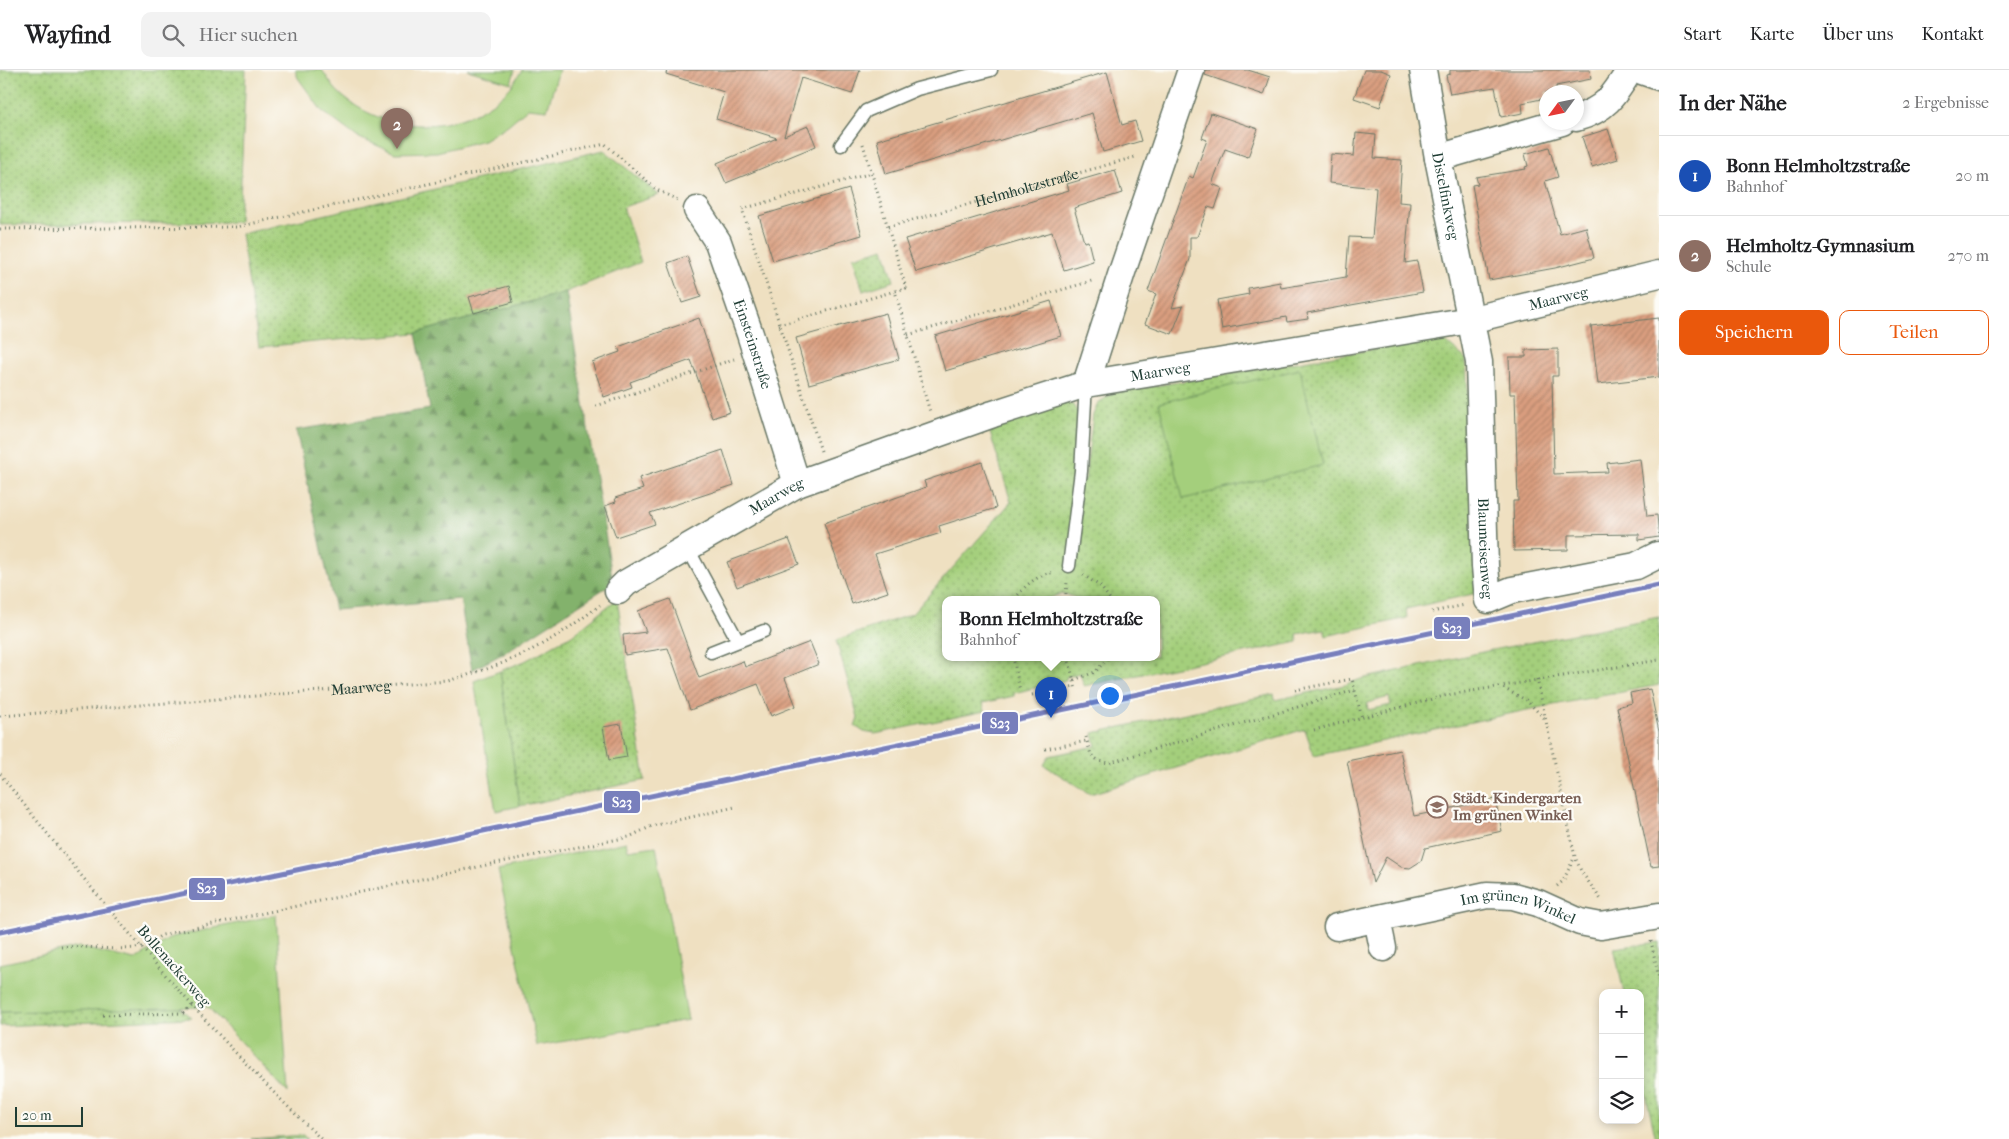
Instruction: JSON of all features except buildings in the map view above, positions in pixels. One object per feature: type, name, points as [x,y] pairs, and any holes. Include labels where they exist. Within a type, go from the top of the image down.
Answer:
[{"type":"street","points":[[1086,384],[1191,70]]},
{"type":"street","name":"Distelfinkweg","points":[[1423,70],[1438,158],[1470,320]]},
{"type":"street","points":[[1584,116],[1613,99],[1630,70]]},
{"type":"street","points":[[1639,70],[1659,77]]},
{"type":"street","points":[[1438,158],[1539,129]]},
{"type":"street","name":"Einsteinstraße","points":[[697,210],[718,242],[750,334],[795,478]]},
{"type":"street","name":"Maarweg","points":[[618,591],[626,583],[687,547],[795,478],[937,434],[1086,384],[1470,320],[1659,274]]},
{"type":"street","name":"Blaumeisenweg","points":[[1470,320],[1480,362],[1485,566],[1488,600],[1512,590],[1636,566],[1658,555]]},
{"type":"street","name":"Im grünen Winkel","points":[[1337,927],[1487,896],[1513,896],[1538,903],[1580,922],[1601,926],[1653,918]]},
{"type":"street","points":[[1377,919],[1383,948]]},
{"type":"lane","points":[[841,145],[866,111],[918,89],[991,70]]},
{"type":"lane","points":[[1068,570],[1081,471],[1086,384]]},
{"type":"lane","points":[[687,547],[738,642]]},
{"type":"lane","points":[[711,652],[764,631]]},
{"type":"path","points":[[779,325],[906,288],[857,122]]},
{"type":"path","points":[[0,229],[236,227],[605,144],[657,190],[697,210]]},
{"type":"path","name":"Helmholtzstraße","points":[[888,228],[1164,149]]},
{"type":"path","points":[[795,478],[824,460],[742,209],[872,173]]},
{"type":"path","points":[[908,335],[1122,272]]},
{"type":"path","points":[[895,291],[937,434]]},
{"type":"path","points":[[596,406],[740,357]]},
{"type":"path","points":[[1017,596],[1035,578],[1068,570],[1084,576],[1100,586],[1108,596]]},
{"type":"path","name":"Maarweg","points":[[0,716],[448,681],[500,664],[542,645],[577,623],[618,591]]},
{"type":"path","points":[[1432,612],[1488,600]]},
{"type":"path","points":[[1314,730],[1448,695],[1659,660]]},
{"type":"path","points":[[1014,661],[1020,691]]},
{"type":"path","points":[[1032,695],[1075,688],[1069,661]]},
{"type":"path","points":[[1074,680],[1095,672],[1105,661]]},
{"type":"path","points":[[1295,690],[1352,679],[1362,718]]},
{"type":"path","points":[[1536,679],[1575,857],[1591,886],[1618,924]]},
{"type":"path","points":[[1499,686],[1526,700],[1546,721]]},
{"type":"path","points":[[1086,736],[1091,755],[1099,761],[1108,762],[1355,690]]},
{"type":"path","points":[[1044,749],[1087,741]]},
{"type":"path","name":"Bollenackerweg","points":[[0,774],[53,842],[192,1006],[272,1092],[322,1139]]},
{"type":"path","points":[[61,947],[142,947],[162,935],[629,836],[652,826],[735,807]]},
{"type":"path","points":[[1538,903],[1562,881],[1575,857]]},
{"type":"path","points":[[1653,918],[1659,979]]},
{"type":"path","points":[[103,1016],[183,1014],[192,1006]]},
{"type":"green space","points":[[0,70],[246,70],[239,222],[0,225]]},
{"type":"green space","points":[[295,70],[322,70],[338,92],[357,106],[377,117],[399,123],[422,125],[445,123],[467,117],[487,106],[508,90],[522,70],[559,70],[547,110],[528,108],[508,125],[484,140],[437,152],[395,153],[357,137],[322,111],[298,78]]},
{"type":"green space","points":[[468,70],[515,70],[511,83]]},
{"type":"green space","points":[[604,150],[659,195],[623,207],[641,262],[566,292],[416,333],[259,347],[241,234]]},
{"type":"green space","points":[[884,248],[894,281],[863,291],[853,257]]},
{"type":"green space","points":[[566,292],[613,583],[504,653],[472,670],[460,599],[335,610],[296,430],[430,409],[416,333]]},
{"type":"green space","points":[[1441,338],[1466,359],[1477,593],[1406,609],[1407,618],[1326,636],[1324,629],[1297,634],[1298,642],[1084,686],[1080,673],[1066,677],[1066,680],[1014,693],[1014,696],[983,703],[985,711],[875,734],[864,732],[855,726],[858,717],[836,640],[912,614],[1011,502],[988,426],[1064,402],[1073,405],[1078,413],[1072,478],[1085,480],[1093,415],[1098,403],[1113,393]]},
{"type":"green space","points":[[1300,369],[1323,465],[1183,499],[1159,403]]},
{"type":"green space","points":[[617,599],[645,780],[520,806],[500,671],[525,661],[572,635]]},
{"type":"green space","points":[[1659,617],[1659,685],[1527,710],[1314,756],[1305,729],[1090,794],[1044,765],[1049,756],[1096,746],[1093,733],[1274,694],[1275,700],[1487,651]],"holes":[[[1389,697],[1391,705],[1368,710],[1367,703]]]},
{"type":"green space","points":[[500,671],[520,806],[496,811],[474,681]]},
{"type":"green space","points":[[626,842],[628,850],[656,846],[688,1020],[537,1046],[498,870]]},
{"type":"green space","points":[[276,915],[288,1093],[208,1007],[0,1012],[0,964],[79,947],[135,960],[172,937]]},
{"type":"green space","points":[[1659,942],[1659,1139],[1656,1139],[1644,1086],[1644,989],[1623,989],[1614,948]]},
{"type":"green space","points":[[178,1007],[192,1018],[0,1026],[0,1012]]},
{"type":"green space","points":[[303,1135],[307,1139],[251,1139]]},
{"type":"transit line","name":"S23","points":[[0,932],[1659,585]]},
{"type":"place","name":"Helmholtz-Gymnasium","points":[[397,149]]},
{"type":"place","name":"Bonn Helmholtzstraße","points":[[1051,718]]},
{"type":"place","name":"Städt. Kindergarten Im grünen Winkel","points":[[1437,807]]}]
